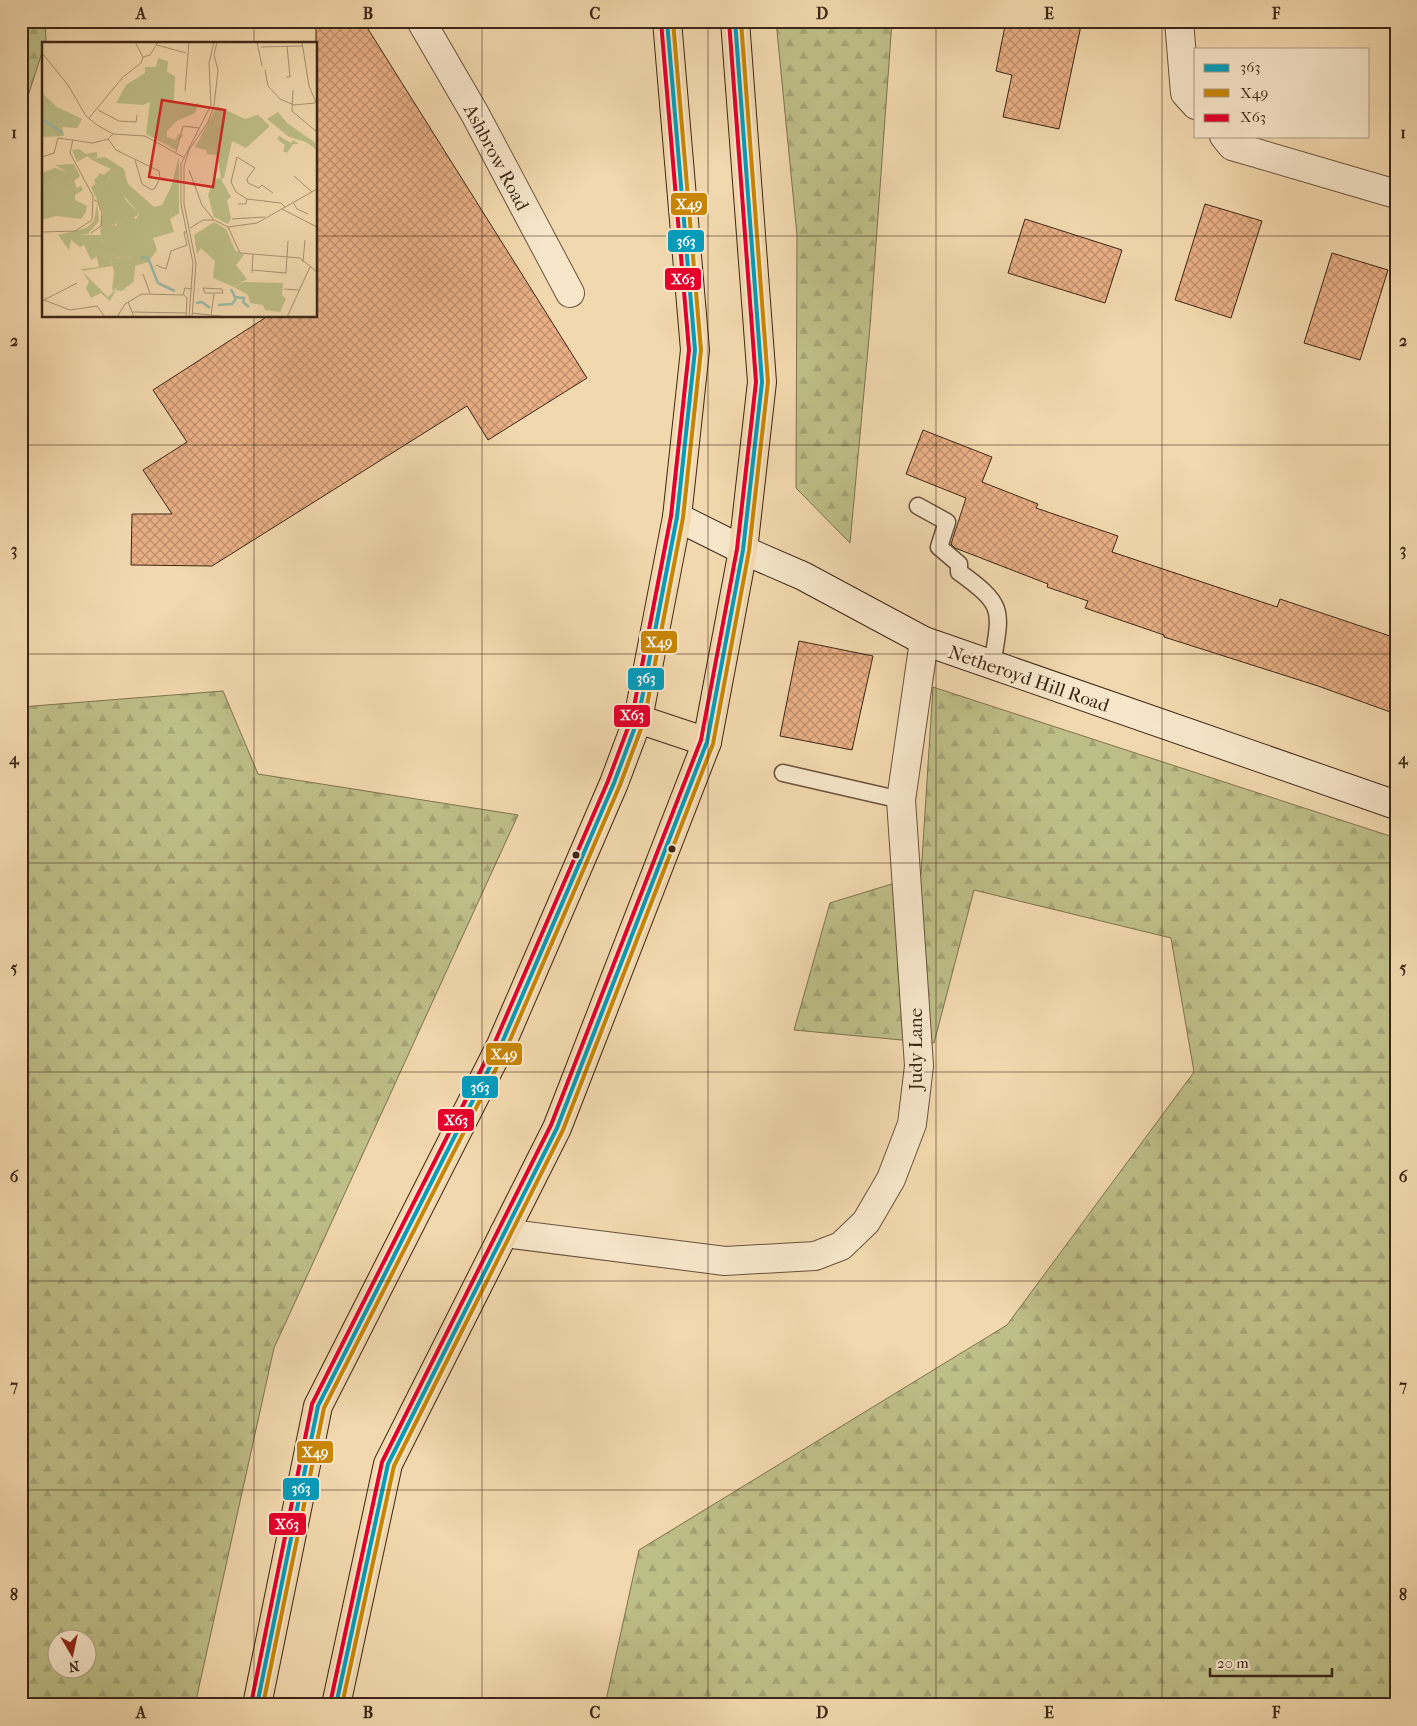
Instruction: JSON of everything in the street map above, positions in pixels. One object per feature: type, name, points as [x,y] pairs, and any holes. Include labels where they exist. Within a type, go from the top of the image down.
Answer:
[{"type":"main road","points":[[257,1705],[318,1406],[501,1045],[614,783],[638,719],[677,518],[695,350],[667,21]]},
{"type":"main road","points":[[336,1705],[388,1464],[557,1128],[707,742],[743,550],[762,382],[735,21]]},
{"type":"main road","points":[[638,719],[707,742]]},
{"type":"street","name":"Ashbrow Road","points":[[421,21],[475,114],[570,293]]},
{"type":"street","points":[[1179,21],[1185,93],[1194,103]]},
{"type":"street","points":[[1226,138],[1232,146],[1396,194]]},
{"type":"street","name":"Netheroyd Hill Road","points":[[677,518],[803,576],[924,641],[1396,805]]},
{"type":"street","name":"Judy Lane","points":[[504,1233],[725,1261],[815,1256],[841,1246],[866,1222],[892,1179],[912,1124],[919,1066],[901,800],[924,641]]},
{"type":"lane","points":[[918,506],[947,522],[939,547],[959,564],[959,572],[980,587],[996,604],[999,622],[992,665]]},
{"type":"lane","points":[[783,773],[901,800]]},
{"type":"green space","points":[[21,21],[45,21],[46,40],[45,42],[42,42],[42,52],[21,118]]},
{"type":"green space","points":[[776,21],[892,21],[870,327],[850,543],[796,488],[797,235]]},
{"type":"green space","points":[[933,687],[1396,838],[1396,1705],[605,1705],[639,1550],[1007,1325],[1194,1072],[1171,938],[974,890],[934,1043],[794,1030],[830,903],[921,875]]},
{"type":"green space","points":[[223,691],[258,774],[518,815],[274,1348],[195,1705],[21,1705],[21,707]]},
{"type":"building","points":[[316,21],[363,21],[587,378],[488,440],[467,406],[212,566],[131,565],[132,514],[172,514],[143,470],[187,442],[153,390],[265,318],[318,318],[318,42],[316,42]]},
{"type":"building","points":[[1006,21],[1082,21],[1059,129],[1003,117],[1012,75],[996,71]]},
{"type":"building","points":[[1205,204],[1262,221],[1231,318],[1175,300]]},
{"type":"building","points":[[1025,219],[1122,250],[1105,303],[1008,273]]},
{"type":"building","points":[[1332,253],[1388,270],[1360,360],[1304,343]]},
{"type":"building","points":[[923,430],[992,457],[982,482],[1038,504],[1036,508],[1118,536],[1112,552],[1277,607],[1280,599],[1396,638],[1396,714],[1318,686],[1164,637],[1164,635],[1085,608],[1088,601],[1047,587],[1048,584],[955,548],[951,544],[966,498],[906,474]]},
{"type":"building","points":[[799,641],[873,656],[852,750],[780,736]]},
{"type":"transit line","name":"363","points":[[257,1705],[318,1406],[501,1045],[614,783],[638,719],[677,517],[695,350],[667,21]]},
{"type":"transit line","name":"X49","points":[[263,1705],[324,1408],[507,1047],[620,785],[644,721],[683,518],[701,350],[673,21]]},
{"type":"transit line","name":"X63","points":[[330,1704],[382,1462],[551,1125],[701,740],[737,549],[756,382],[729,21]]},
{"type":"transit line","name":"363","points":[[336,1705],[388,1464],[557,1128],[707,742],[743,550],[762,382],[735,21]]},
{"type":"transit line","name":"X49","points":[[342,1705],[394,1466],[563,1130],[713,744],[749,551],[768,382],[741,21]]},
{"type":"transit line","name":"X63","points":[[251,1704],[312,1404],[495,1042],[608,781],[632,717],[671,516],[689,350],[661,22]]}]
